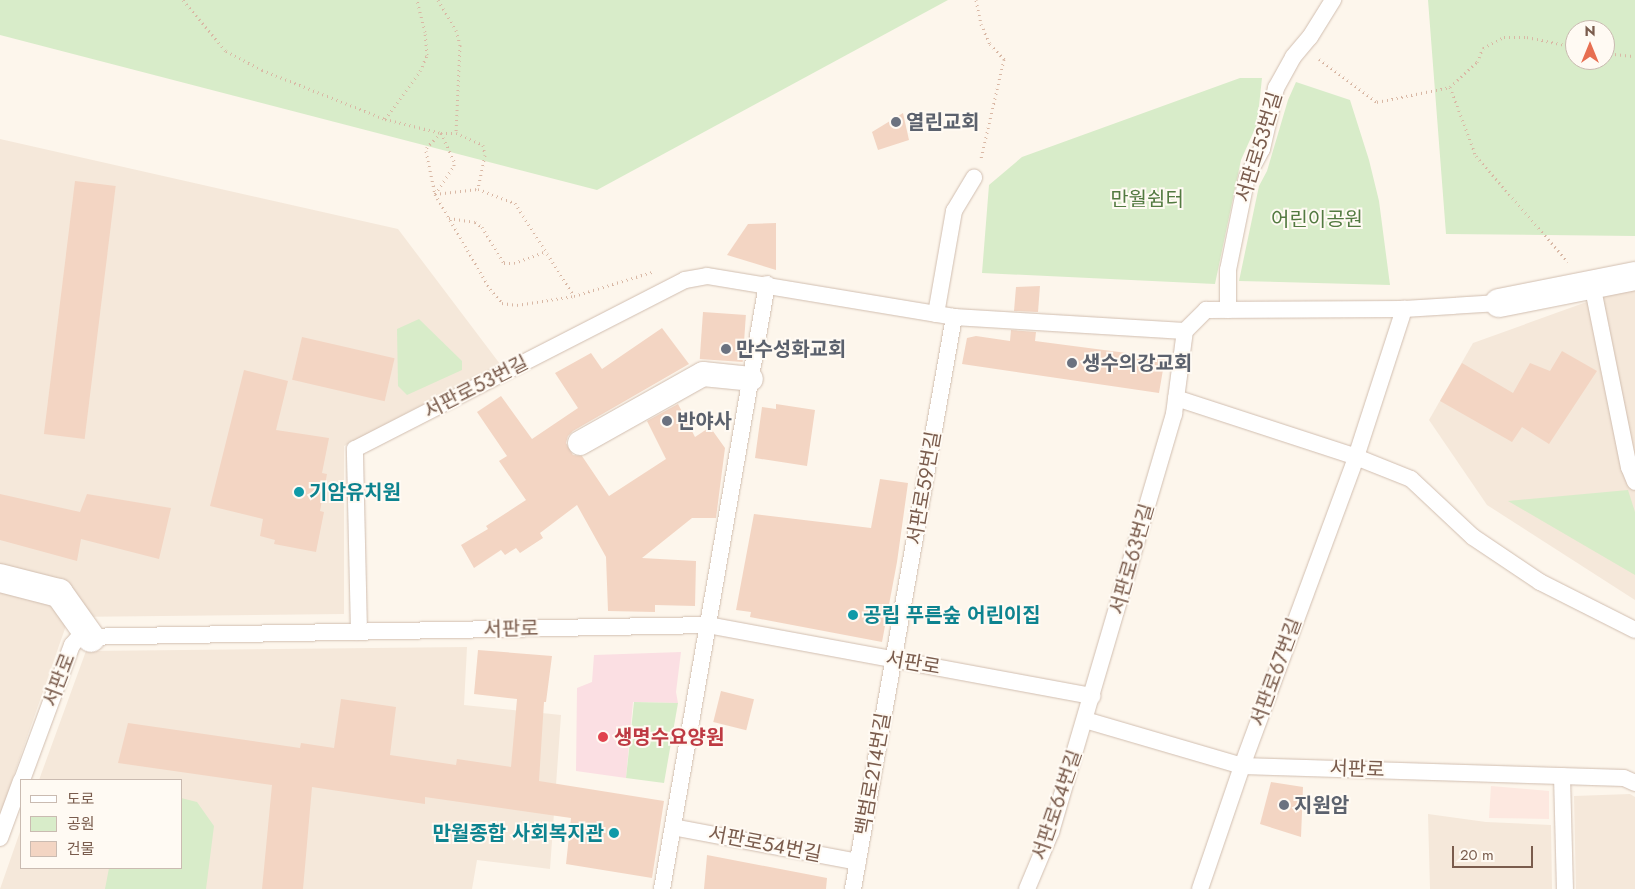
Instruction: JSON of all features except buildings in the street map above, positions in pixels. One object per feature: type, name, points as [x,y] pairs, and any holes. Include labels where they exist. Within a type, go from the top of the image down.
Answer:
[{"type":"street","points":[[1499,303],[1635,276]]},
{"type":"street","points":[[580,443],[703,374],[751,379]]},
{"type":"street","points":[[0,578],[58,593],[91,638]]},
{"type":"lane","name":"서판로53번길","points":[[1228,310],[1228,270],[1247,177],[1262,149],[1276,88],[1293,57],[1302,47],[1333,0]]},
{"type":"lane","points":[[936,314],[954,211],[974,178]]},
{"type":"lane","name":"서판로53번길","points":[[358,632],[355,449],[685,280],[707,276],[767,284],[954,317],[1184,331]]},
{"type":"lane","points":[[662,889],[767,284]]},
{"type":"lane","points":[[1592,284],[1630,467],[1635,482]]},
{"type":"lane","points":[[1184,331],[1206,310],[1404,309],[1499,303]]},
{"type":"lane","name":"서판로67번길","points":[[1200,889],[1242,766],[1356,457],[1404,309]]},
{"type":"lane","name":"서판로59번길","points":[[894,659],[954,317]]},
{"type":"lane","name":"서판로63번길","points":[[1084,720],[1174,414],[1184,331]]},
{"type":"lane","points":[[1176,398],[1356,457],[1411,478],[1473,537],[1540,582],[1635,630]]},
{"type":"lane","name":"서판로","points":[[22,779],[72,645],[79,637],[708,625],[1092,696]]},
{"type":"lane","name":"백범로214번길","points":[[853,889],[894,659]]},
{"type":"lane","name":"서판로","points":[[1084,720],[1242,766],[1624,778],[1635,783]]},
{"type":"lane","name":"서판로64번길","points":[[1027,889],[1051,832],[1084,720]]},
{"type":"lane","points":[[1562,776],[1565,889]]},
{"type":"lane","name":"서판로","points":[[0,838],[20,784]]},
{"type":"lane","name":"서판로54번길","points":[[673,827],[858,862]]},
{"type":"path","points":[[182,0],[214,39],[235,57],[262,70],[385,119],[441,133],[456,133],[485,148],[478,189]]},
{"type":"path","points":[[385,119],[420,71],[428,55],[428,44],[417,0]]},
{"type":"path","points":[[438,0],[456,30],[460,45],[456,133]]},
{"type":"path","points":[[974,178],[983,153],[1004,59],[987,37],[981,24],[976,0]]},
{"type":"path","points":[[1302,47],[1377,102],[1450,86],[1477,62],[1483,48],[1504,37],[1527,37],[1565,45]]},
{"type":"path","points":[[1615,54],[1635,56]]},
{"type":"path","points":[[1450,86],[1476,156],[1560,255],[1592,284]]},
{"type":"path","points":[[435,194],[454,166],[454,161],[441,133]]},
{"type":"path","points":[[435,194],[478,189],[515,203],[548,251],[574,296],[518,305],[502,303],[490,290],[435,194],[426,151],[427,147],[441,133]]},
{"type":"path","points":[[448,218],[475,222],[482,227],[504,263],[514,263],[548,251]]},
{"type":"shaded area","points":[[0,139],[398,229],[500,364],[344,446],[344,614],[69,617],[0,815]]},
{"type":"shaded area","points":[[1631,286],[1635,287],[1635,600],[1487,505],[1429,420],[1473,343]]},
{"type":"shaded area","points":[[467,647],[464,705],[561,715],[550,869],[477,860],[472,889],[0,889],[20,832],[20,869],[182,869],[182,779],[39,779],[86,651]]},
{"type":"shaded area","name":"생명수요양원","points":[[681,652],[676,692],[678,703],[633,702],[626,778],[576,771],[577,688],[592,682],[594,655]]},
{"type":"shaded area","points":[[1491,786],[1549,791],[1549,819],[1489,818]]},
{"type":"shaded area","points":[[1630,794],[1635,797],[1635,889],[1576,889],[1574,796]]},
{"type":"shaded area","points":[[1428,814],[1486,822],[1551,825],[1552,889],[1430,889]]},
{"type":"green space","points":[[0,0],[948,0],[597,190],[0,35]]},
{"type":"green space","points":[[1428,0],[1635,0],[1635,236],[1446,234]]},
{"type":"green space","name":"만월쉼터","points":[[1240,78],[1262,78],[1257,124],[1241,160],[1215,284],[982,273],[989,185],[1022,157]]},
{"type":"green space","name":"어린이공원","points":[[1296,82],[1350,100],[1369,160],[1379,201],[1390,285],[1239,281],[1259,186],[1267,171],[1288,100]]},
{"type":"green space","points":[[419,319],[462,361],[462,370],[407,395],[398,386],[397,329]]},
{"type":"green space","points":[[1628,490],[1635,512],[1635,575],[1508,501]]},
{"type":"green space","points":[[634,702],[678,703],[664,783],[626,778]]},
{"type":"green space","points":[[182,798],[197,802],[214,826],[206,889],[105,889],[109,869],[182,869]]},
{"type":"place","name":"열린교회","points":[[896,122]]},
{"type":"place","name":"만수성화교회","points":[[726,349]]},
{"type":"place","name":"생수의강교회","points":[[1072,363]]},
{"type":"place","name":"반야사","points":[[667,421]]},
{"type":"place","name":"기암유치원","points":[[299,492]]},
{"type":"place","name":"공립 푸른숲 어린이집","points":[[853,615]]},
{"type":"place","name":"생명수요양원","points":[[603,737]]},
{"type":"place","name":"지원암","points":[[1284,805]]},
{"type":"place","name":"만월종합 사회복지관","points":[[614,833]]}]
